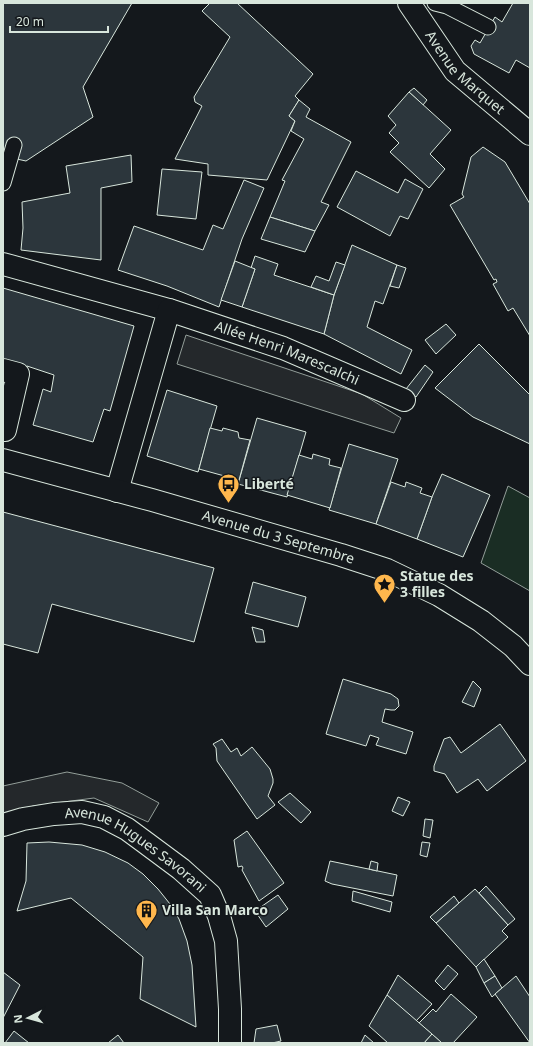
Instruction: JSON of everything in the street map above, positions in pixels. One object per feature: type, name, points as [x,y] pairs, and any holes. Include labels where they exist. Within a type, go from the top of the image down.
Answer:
[{"type":"street","name":"Avenue Marquet","points":[[411,5],[455,71],[530,134]]},
{"type":"street","name":"Allée Henri Marescalchi","points":[[3,264],[169,310],[283,348],[404,400]]},
{"type":"street","points":[[117,491],[169,310]]},
{"type":"street","points":[[3,370],[18,374],[5,430],[3,429]]},
{"type":"street","name":"Avenue du 3 Septembre","points":[[3,460],[341,555],[387,570],[439,595],[481,621],[513,646],[530,664]]},
{"type":"street","name":"Avenue Hugues Savorani","points":[[3,825],[23,819],[54,814],[82,812],[104,818],[127,829],[181,869],[210,896],[219,916],[226,941],[230,1009],[230,1043]]},
{"type":"lane","points":[[411,5],[435,3],[448,6],[488,28]]},
{"type":"lane","points":[[3,183],[14,145]]},
{"type":"green space","points":[[508,486],[530,498],[530,591],[481,563]]},
{"type":"shaded area","points":[[186,335],[362,394],[401,418],[394,433],[177,364]]},
{"type":"shaded area","points":[[67,772],[122,783],[159,803],[148,822],[94,798],[33,806],[3,817],[3,786]]},
{"type":"building","points":[[3,3],[132,3],[83,87],[93,117],[26,161],[3,156]]},
{"type":"building","points":[[210,3],[237,3],[313,74],[295,96],[299,100],[289,116],[295,121],[267,180],[208,175],[208,164],[175,159],[202,106],[195,102],[194,97],[230,37],[202,11]]},
{"type":"building","points":[[513,3],[530,3],[530,68],[516,60],[509,73],[474,54],[471,46],[475,40],[480,43],[495,17],[502,22]]},
{"type":"building","points":[[414,88],[427,100],[423,105],[409,92]]},
{"type":"building","points":[[409,92],[451,130],[430,154],[445,169],[429,188],[390,152],[399,143],[389,133],[396,125],[388,116]]},
{"type":"building","points":[[299,100],[310,109],[306,117],[351,142],[321,202],[329,205],[315,231],[270,217],[285,181],[282,180],[304,139],[291,131],[295,121],[289,116]]},
{"type":"building","points":[[483,147],[505,162],[530,204],[530,336],[513,308],[508,311],[493,284],[497,282],[496,279],[494,280],[450,205],[464,197],[462,194],[471,157]]},
{"type":"building","points":[[131,155],[132,182],[101,188],[101,260],[21,250],[23,228],[22,202],[70,193],[66,166]]},
{"type":"building","points":[[162,169],[202,172],[196,219],[157,215]]},
{"type":"building","points":[[356,171],[398,193],[405,179],[423,189],[408,219],[400,216],[390,236],[337,207]]},
{"type":"building","points":[[244,180],[264,188],[242,239],[219,307],[167,286],[118,270],[134,226],[203,250],[213,225],[223,229]]},
{"type":"building","points":[[270,217],[315,231],[305,252],[261,239]]},
{"type":"building","points":[[352,245],[397,265],[383,304],[375,301],[367,327],[412,350],[401,374],[324,334],[334,295]]},
{"type":"building","points":[[255,256],[278,264],[274,275],[334,295],[324,334],[242,307],[255,269],[251,268]]},
{"type":"building","points":[[235,261],[255,269],[242,307],[221,300]]},
{"type":"building","points":[[336,262],[345,265],[334,295],[311,287],[316,276],[329,281]]},
{"type":"building","points":[[397,265],[406,268],[399,288],[390,286]]},
{"type":"building","points":[[3,288],[134,326],[110,411],[104,409],[93,442],[33,425],[43,389],[51,392],[54,375],[27,366],[25,369],[3,362]]},
{"type":"building","points":[[446,324],[456,335],[436,354],[425,340]]},
{"type":"building","points":[[479,344],[530,395],[530,444],[473,417],[435,388]]},
{"type":"building","points":[[425,365],[433,372],[416,397],[406,389]]},
{"type":"building","points":[[167,390],[217,406],[198,472],[147,456]]},
{"type":"building","points":[[257,418],[306,432],[287,497],[238,484]]},
{"type":"building","points":[[210,428],[222,431],[223,428],[238,432],[239,438],[250,440],[239,480],[199,469]]},
{"type":"building","points":[[349,444],[398,459],[376,524],[329,510]]},
{"type":"building","points":[[313,454],[330,459],[329,465],[341,468],[330,508],[287,495],[299,455],[312,459]]},
{"type":"building","points":[[442,474],[490,495],[463,557],[417,539]]},
{"type":"building","points":[[391,482],[405,487],[406,482],[422,488],[420,493],[432,497],[417,539],[376,524]]},
{"type":"building","points":[[3,512],[214,568],[194,642],[52,604],[38,653],[3,644]]},
{"type":"building","points":[[253,582],[306,597],[298,627],[245,613]]},
{"type":"building","points":[[252,627],[263,630],[265,642],[256,642]]},
{"type":"building","points":[[343,679],[391,694],[398,699],[399,706],[395,710],[385,709],[382,722],[413,732],[406,754],[376,745],[379,738],[370,735],[366,746],[326,734]]},
{"type":"building","points":[[473,681],[481,689],[474,707],[462,702]]},
{"type":"building","points":[[500,724],[526,761],[487,791],[478,779],[457,793],[445,774],[434,771],[434,766],[444,739],[450,737],[461,753]]},
{"type":"building","points":[[222,739],[231,752],[237,748],[241,756],[252,747],[270,769],[273,783],[268,796],[275,805],[257,819],[217,761],[216,748],[213,744]]},
{"type":"building","points":[[290,793],[311,812],[301,823],[278,802]]},
{"type":"building","points":[[398,797],[410,802],[403,816],[392,811]]},
{"type":"building","points":[[425,819],[433,820],[430,838],[423,836]]},
{"type":"building","points":[[247,831],[284,883],[259,901],[242,870],[242,866],[238,867],[234,840]]},
{"type":"building","name":"Villa San Marco","points":[[49,842],[82,845],[105,852],[128,863],[143,874],[170,904],[179,919],[187,941],[192,965],[196,1027],[140,999],[143,957],[71,898],[17,911],[26,881],[27,843]]},
{"type":"building","points":[[422,842],[430,843],[427,857],[420,855]]},
{"type":"building","points":[[330,861],[397,875],[393,896],[332,884],[325,881]]},
{"type":"building","points":[[371,861],[378,863],[377,871],[369,869]]},
{"type":"building","points":[[486,886],[515,919],[508,925],[479,893]]},
{"type":"building","points":[[475,889],[508,925],[502,931],[508,937],[476,967],[436,923]]},
{"type":"building","points":[[353,891],[392,902],[390,912],[352,901]]},
{"type":"building","points":[[278,895],[288,909],[266,927],[255,911]]},
{"type":"building","points":[[454,896],[459,903],[436,923],[430,917]]},
{"type":"building","points":[[484,959],[495,976],[484,983],[476,967]]},
{"type":"building","points":[[448,965],[458,974],[444,990],[435,981]]},
{"type":"building","points":[[3,972],[20,985],[3,1018]]},
{"type":"building","points":[[398,975],[432,1004],[416,1021],[387,995]]},
{"type":"building","points":[[495,976],[502,988],[492,997],[484,983]]},
{"type":"building","points":[[516,976],[530,997],[530,1043],[495,994]]},
{"type":"building","points":[[451,994],[477,1017],[453,1043],[442,1043],[419,1023],[433,1009],[436,1012]]},
{"type":"building","points":[[387,995],[432,1034],[424,1043],[388,1043],[369,1026]]},
{"type":"building","points":[[277,1025],[281,1041],[272,1043],[254,1043],[256,1029]]},
{"type":"building","points":[[14,1031],[29,1043],[5,1043]]},
{"type":"building","points":[[432,1034],[442,1043],[424,1043]]},
{"type":"building","points":[[118,1035],[124,1043],[108,1043]]},
{"type":"building","points":[[365,1035],[374,1043],[361,1043]]},
{"type":"place","name":"Liberté","points":[[228,504]]},
{"type":"place","name":"Statue des 3 filles","points":[[385,604]]},
{"type":"place","name":"Villa San Marco","points":[[146,930]]}]
